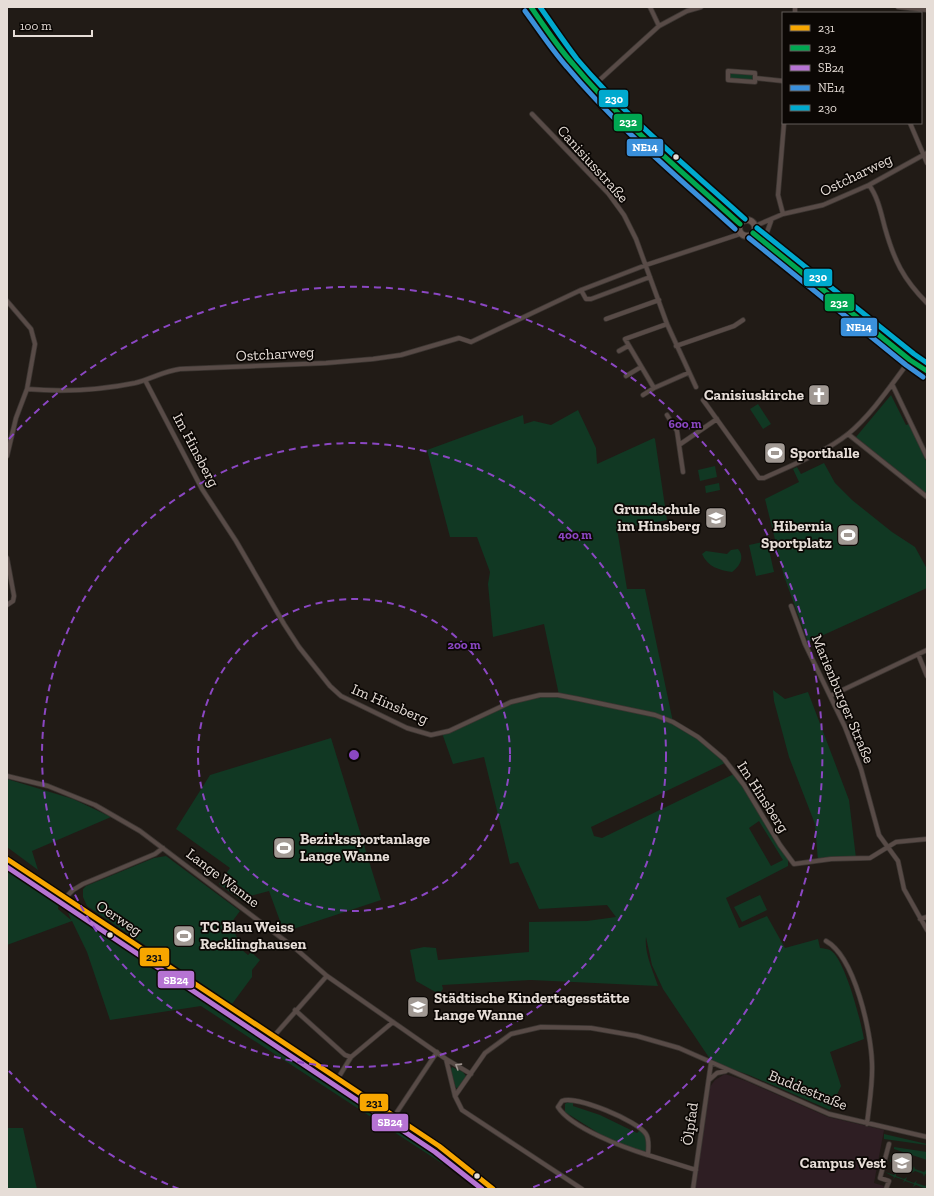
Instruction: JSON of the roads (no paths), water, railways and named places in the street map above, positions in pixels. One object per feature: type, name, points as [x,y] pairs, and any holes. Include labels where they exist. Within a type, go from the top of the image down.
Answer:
[{"type":"main road","points":[[531,7],[573,64],[593,86],[668,159],[740,224]]},
{"type":"main road","points":[[748,220],[755,226],[753,233],[747,237],[740,234],[738,230],[740,224],[748,220]]},
{"type":"main road","points":[[753,233],[910,360],[927,371]]},
{"type":"main road","name":"Oerweg","points":[[7,859],[439,1146],[493,1189]]},
{"type":"street","points":[[650,7],[659,26]]},
{"type":"street","points":[[593,86],[659,26],[687,11],[701,7]]},
{"type":"street","points":[[899,7],[927,10]]},
{"type":"street","points":[[728,71],[756,73],[755,78],[755,82],[728,80],[728,71]]},
{"type":"street","points":[[755,78],[782,80]]},
{"type":"street","name":"Canisiusstraße","points":[[532,114],[608,193],[624,215],[646,265],[676,346],[696,387]]},
{"type":"street","points":[[784,124],[778,195],[784,214]]},
{"type":"street","points":[[910,124],[925,154],[927,164]]},
{"type":"street","name":"Ostcharweg","points":[[755,226],[771,221],[784,214],[823,205],[869,185],[925,154]]},
{"type":"street","points":[[869,185],[875,196],[895,262],[912,288],[927,303]]},
{"type":"street","points":[[770,247],[766,235],[771,221]]},
{"type":"street","name":"Ostcharweg","points":[[27,389],[50,390],[98,388],[145,380],[171,370],[326,363],[373,359],[401,355],[459,338],[471,342],[581,290],[646,265],[740,234]]},
{"type":"street","points":[[581,290],[586,299],[592,299],[650,277]]},
{"type":"street","points":[[606,318],[658,300]]},
{"type":"street","points":[[7,301],[31,329],[35,344],[27,389],[16,418],[7,456]]},
{"type":"street","points":[[676,346],[734,326],[743,320]]},
{"type":"street","points":[[654,388],[625,339],[667,324]]},
{"type":"street","points":[[619,351],[628,346]]},
{"type":"street","points":[[703,400],[759,478],[772,474],[828,447],[848,434],[874,408],[910,360]]},
{"type":"street","points":[[626,376],[641,367]]},
{"type":"street","points":[[643,395],[654,388],[688,373]]},
{"type":"street","name":"Im Hinsberg","points":[[145,380],[202,489],[236,541],[284,624],[326,681],[341,696],[407,728],[431,735],[449,731],[511,702],[540,695],[579,699],[655,715],[673,722],[698,737],[724,759],[736,773],[780,846],[794,864],[831,859],[870,858],[888,847]]},
{"type":"street","points":[[892,384],[927,458]]},
{"type":"street","points":[[667,415],[677,431],[683,472]]},
{"type":"street","points":[[679,444],[717,419]]},
{"type":"street","points":[[848,434],[927,497]]},
{"type":"street","points":[[7,558],[14,592],[13,601],[7,605]]},
{"type":"street","name":"Marienburger Straße","points":[[791,606],[805,644],[845,727],[861,769],[879,835],[898,861],[904,889],[927,930]]},
{"type":"street","points":[[830,696],[927,650]]},
{"type":"street","points":[[918,654],[927,676]]},
{"type":"street","name":"Lange Wanne","points":[[7,776],[48,786],[95,805],[140,831],[296,949],[327,976],[446,1059],[471,1074]]},
{"type":"street","points":[[888,847],[896,842],[927,839]]},
{"type":"street","points":[[65,898],[73,890],[83,884],[155,854],[163,848]]},
{"type":"street","points":[[920,919],[927,917]]},
{"type":"street","points":[[826,941],[832,944],[849,970],[866,1019],[872,1063],[867,1124]]},
{"type":"street","points":[[273,1037],[295,1010],[325,978]]},
{"type":"street","points":[[295,1010],[345,1055],[351,1057]]},
{"type":"street","points":[[340,1075],[351,1057],[393,1022]]},
{"type":"street","name":"Buddestraße","points":[[455,1096],[485,1053],[498,1042],[511,1034],[541,1026],[591,1028],[616,1031],[679,1048],[728,1071],[829,1114],[927,1137]]},
{"type":"street","points":[[397,1112],[437,1052]]},
{"type":"street","points":[[446,1059],[455,1096],[462,1110],[582,1189]]},
{"type":"street","name":"Ölpfad","points":[[693,1189],[711,1063]]},
{"type":"street","points":[[709,1080],[717,1073],[728,1071]]},
{"type":"street","points":[[648,1155],[649,1139],[642,1128],[604,1110],[572,1100],[562,1101],[558,1107],[574,1121],[603,1139],[648,1155],[696,1170]]},
{"type":"street","points":[[886,1189],[889,1181],[880,1178],[889,1144]]},
{"type":"place","name":"Canisiuskirche","points":[[819,395]]},
{"type":"place","name":"Sporthalle","points":[[775,453]]},
{"type":"place","name":"Grundschule im Hinsberg","points":[[716,518]]},
{"type":"place","name":"Hibernia Sportplatz","points":[[848,535]]},
{"type":"place","name":"Bezirkssportanlage Lange Wanne","points":[[284,848]]},
{"type":"place","name":"TC Blau Weiss Recklinghausen","points":[[184,936]]},
{"type":"place","name":"Städtische Kindertagesstätte Lange Wanne","points":[[418,1007]]},
{"type":"place","name":"Campus Vest","points":[[902,1163]]}]
